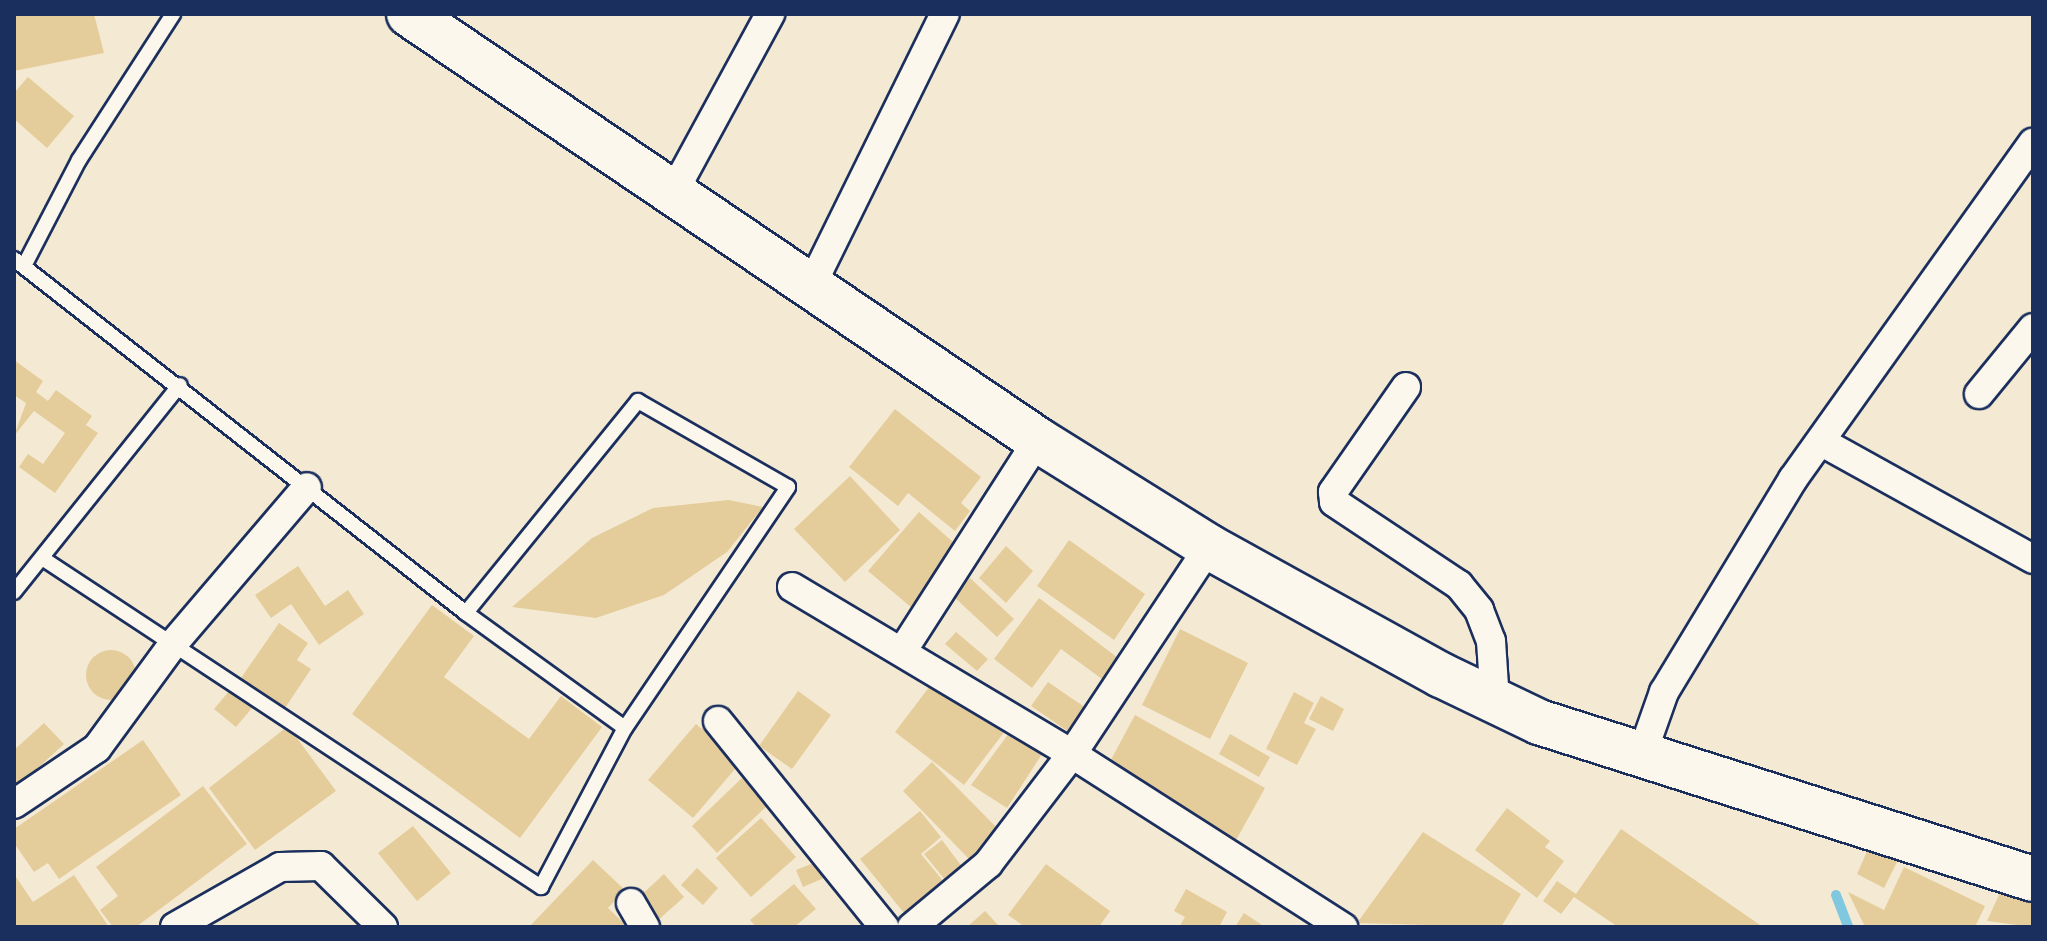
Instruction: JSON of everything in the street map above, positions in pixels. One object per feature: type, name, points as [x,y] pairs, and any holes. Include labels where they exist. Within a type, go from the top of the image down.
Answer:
[{"type":"main road","points":[[409,14],[1038,440],[1209,547],[1495,701],[1641,757],[2033,879]]},
{"type":"street","points":[[673,193],[770,14]]},
{"type":"street","points":[[810,288],[945,14]]},
{"type":"street","points":[[1641,757],[1664,692],[1822,442],[2033,143]]},
{"type":"street","points":[[1979,394],[2033,328]]},
{"type":"street","points":[[1406,387],[1333,492],[1334,502],[1459,585],[1479,610],[1491,641],[1495,701]]},
{"type":"street","points":[[903,650],[1038,440]]},
{"type":"street","points":[[1822,442],[2033,559]]},
{"type":"street","points":[[14,804],[97,748],[173,644],[307,487]]},
{"type":"street","points":[[912,927],[988,864],[1072,754],[1209,547]]},
{"type":"street","points":[[792,587],[903,650],[1072,754],[1343,927]]},
{"type":"street","points":[[718,721],[884,927]]},
{"type":"street","points":[[178,926],[280,867],[321,866],[383,927]]},
{"type":"lane","points":[[173,14],[79,160],[19,263],[180,385],[466,613],[625,728]]},
{"type":"lane","points":[[14,592],[180,385]]},
{"type":"lane","points":[[42,558],[541,887],[625,728],[788,487],[638,401],[466,613]]},
{"type":"building","points":[[14,14],[94,14],[104,53],[14,71]]},
{"type":"building","points":[[28,77],[74,116],[47,148],[14,119],[14,93]]},
{"type":"building","points":[[14,360],[43,381],[36,392],[48,401],[56,390],[92,416],[86,425],[98,433],[55,493],[19,467],[28,454],[43,464],[65,433],[34,411],[14,436],[26,403],[14,395]]},
{"type":"building","points":[[895,409],[981,477],[961,503],[970,511],[955,531],[908,493],[898,506],[849,467]]},
{"type":"building","points":[[850,476],[900,530],[845,582],[794,529]]},
{"type":"building","points":[[729,500],[763,507],[727,552],[664,595],[596,618],[512,607],[592,538],[653,508]]},
{"type":"building","points":[[919,512],[962,550],[912,608],[868,571]]},
{"type":"building","points":[[1069,540],[1145,594],[1114,640],[1037,586]]},
{"type":"building","points":[[1006,546],[1033,571],[1006,603],[979,578]]},
{"type":"building","points":[[298,566],[325,606],[348,590],[364,614],[319,645],[291,604],[271,618],[255,595]]},
{"type":"building","points":[[970,578],[1014,619],[997,637],[953,596]]},
{"type":"building","points":[[1039,598],[1118,658],[1102,679],[1061,649],[1032,688],[994,659]]},
{"type":"building","points":[[432,605],[474,636],[444,677],[529,739],[561,696],[602,727],[520,838],[352,714]]},
{"type":"building","points":[[279,623],[308,643],[297,660],[311,669],[285,708],[241,678]]},
{"type":"building","points":[[1180,629],[1248,663],[1210,739],[1142,705]]},
{"type":"building","points":[[956,632],[988,659],[977,671],[945,644]]},
{"type":"building","points":[[111,650],[129,657],[136,675],[129,693],[111,700],[93,693],[86,675],[93,657]]},
{"type":"building","points":[[936,678],[1005,731],[964,785],[895,732]]},
{"type":"building","points":[[1048,682],[1086,708],[1069,732],[1031,706]]},
{"type":"building","points":[[230,690],[252,708],[236,727],[214,709]]},
{"type":"building","points":[[798,691],[831,715],[792,769],[759,746]]},
{"type":"building","points":[[1294,692],[1314,703],[1304,723],[1316,729],[1297,765],[1266,749]]},
{"type":"building","points":[[1321,696],[1344,709],[1333,731],[1309,719]]},
{"type":"building","points":[[1135,715],[1265,788],[1235,842],[1106,769]]},
{"type":"building","points":[[44,723],[64,744],[14,790],[14,750]]},
{"type":"building","points":[[696,724],[741,762],[693,818],[648,780]]},
{"type":"building","points":[[288,726],[336,791],[255,850],[209,788]]},
{"type":"building","points":[[1009,733],[1046,748],[1007,808],[971,785]]},
{"type":"building","points":[[1230,734],[1270,757],[1259,777],[1219,754]]},
{"type":"building","points":[[143,740],[181,795],[59,879],[48,863],[34,872],[14,843],[14,829]]},
{"type":"building","points":[[932,762],[999,830],[969,859],[903,791]]},
{"type":"building","points":[[743,777],[769,804],[717,853],[692,826]]},
{"type":"building","points":[[203,786],[247,844],[136,927],[113,927],[100,910],[118,896],[96,867]]},
{"type":"building","points":[[1507,808],[1550,841],[1545,847],[1564,861],[1537,898],[1475,850]]},
{"type":"building","points":[[920,811],[941,837],[921,854],[948,887],[909,919],[860,859]]},
{"type":"building","points":[[761,818],[796,857],[751,897],[716,858]]},
{"type":"building","points":[[413,826],[451,873],[417,901],[378,853]]},
{"type":"building","points":[[1621,829],[1763,927],[1618,927],[1574,897],[1561,914],[1543,901],[1557,881],[1576,894]]},
{"type":"building","points":[[1423,832],[1521,894],[1501,927],[1357,923]]},
{"type":"building","points":[[1873,838],[1902,852],[1884,888],[1857,874]]},
{"type":"building","points":[[942,840],[966,872],[950,886],[924,854]]},
{"type":"building","points":[[593,860],[625,890],[608,908],[628,927],[529,927]]},
{"type":"building","points":[[816,862],[824,878],[803,887],[796,870]]},
{"type":"building","points":[[1046,864],[1110,911],[1099,927],[1025,927],[1008,915]]},
{"type":"building","points":[[1904,867],[1985,906],[1975,927],[1865,927],[1848,892],[1884,910]]},
{"type":"building","points":[[697,868],[718,888],[703,905],[681,885]]},
{"type":"building","points":[[14,874],[33,902],[74,875],[109,927],[14,927]]},
{"type":"building","points":[[664,874],[684,897],[656,922],[636,900]]},
{"type":"building","points":[[794,884],[816,909],[794,927],[756,927],[750,920]]},
{"type":"building","points":[[2003,886],[2033,901],[2033,927],[1987,921]]},
{"type":"building","points":[[1186,889],[1227,912],[1219,927],[1179,927],[1185,917],[1174,911]]},
{"type":"building","points":[[985,911],[1000,927],[967,927]]},
{"type":"building","points":[[1244,913],[1265,927],[1235,927]]},
{"type":"waterway","points":[[1836,895],[1848,927]]}]
